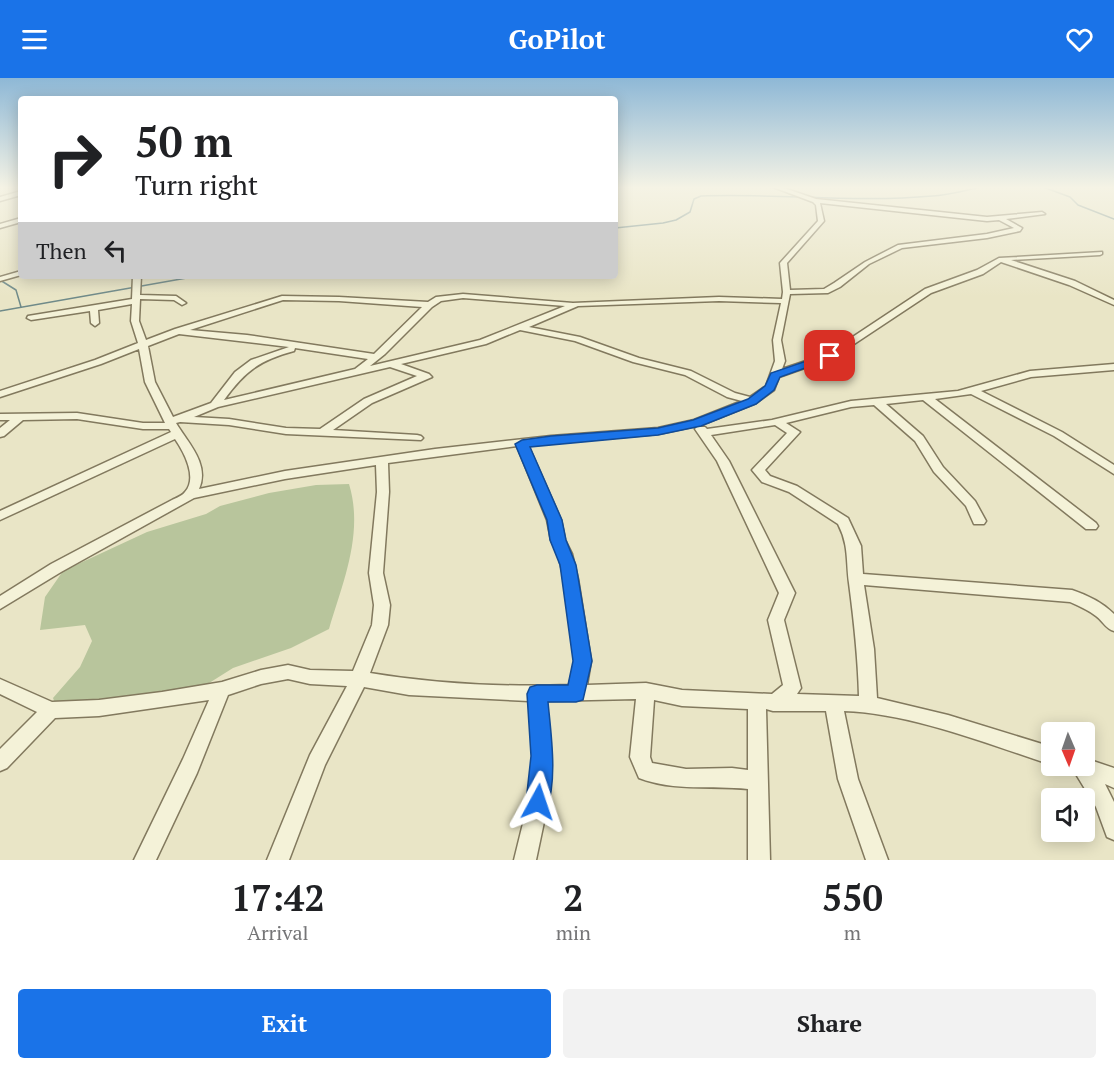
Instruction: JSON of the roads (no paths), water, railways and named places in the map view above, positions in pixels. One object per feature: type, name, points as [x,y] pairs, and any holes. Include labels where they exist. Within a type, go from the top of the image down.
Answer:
[{"type":"street","points":[[700,428],[752,401],[770,388],[780,361],[777,340],[786,296],[783,263],[819,223]]},
{"type":"street","points":[[354,373],[376,357],[429,305],[439,299],[463,296],[577,304],[786,296],[825,291],[867,263],[900,246],[987,236],[1020,229],[1010,223]]},
{"type":"street","points":[[775,375],[830,356],[928,291],[972,276],[1001,259],[1100,253]]},
{"type":"street","points":[[1001,259],[1072,283],[1114,303]]},
{"type":"street","points":[[0,279],[18,274]]},
{"type":"street","points":[[137,290],[135,321],[143,345],[150,382],[190,452],[195,465],[195,484],[190,495]]},
{"type":"street","points":[[31,318],[94,308],[137,290],[176,298],[182,303]]},
{"type":"street","points":[[0,394],[178,331],[289,297],[429,305]]},
{"type":"street","points":[[0,516],[215,405],[483,342],[523,328],[577,304]]},
{"type":"street","points":[[94,308],[95,323]]},
{"type":"street","points":[[523,328],[577,339],[636,360],[688,373],[731,395],[752,401]]},
{"type":"street","points":[[178,331],[247,338],[376,357]]},
{"type":"street","points":[[215,405],[237,375],[253,361],[298,347]]},
{"type":"street","points":[[322,433],[368,401],[428,377],[392,364]]},
{"type":"street","points":[[0,603],[56,568],[190,495],[285,475],[382,460],[551,440],[777,422],[824,410],[876,401],[974,391],[1030,374],[1114,367]]},
{"type":"street","points":[[974,391],[1058,434],[1114,470]]},
{"type":"street","points":[[924,396],[1002,454],[1091,526]]},
{"type":"street","points":[[876,401],[910,429],[930,453],[933,462],[973,506],[980,521]]},
{"type":"street","points":[[1,433],[21,416]]},
{"type":"street","points":[[0,417],[77,416],[144,426],[230,422],[286,431],[417,438]]},
{"type":"street","points":[[777,422],[794,432],[758,470],[766,479],[794,489],[843,521],[854,546],[856,579],[866,649],[868,704]]},
{"type":"street","points":[[700,428],[723,461],[787,593],[776,620],[792,688],[765,703]]},
{"type":"street","points":[[522,444],[554,520],[558,540],[568,565],[583,661],[576,694]]},
{"type":"street","points":[[278,860],[317,761],[359,679],[380,625],[382,605],[376,573],[383,492],[382,460]]},
{"type":"street","points":[[856,579],[1072,596],[1109,616],[1114,625]]},
{"type":"street","points":[[0,686],[51,710],[99,708],[222,690],[261,677],[288,672],[310,677],[359,679],[409,687],[537,694],[646,691],[682,698],[765,703],[868,704],[948,723],[1041,753]]},
{"type":"street","points":[[145,860],[190,766],[222,690]]},
{"type":"street","points":[[646,691],[640,757],[646,771],[686,779],[732,778],[758,781]]},
{"type":"street","points":[[525,860],[538,802],[542,756],[537,694]]},
{"type":"street","points":[[833,702],[848,779],[877,860]]},
{"type":"street","points":[[759,860],[758,781],[765,703]]},
{"type":"street","points":[[0,762],[51,710]]},
{"type":"street","points":[[1095,771],[1114,778]]},
{"type":"street","points":[[1087,776],[1104,802],[1114,830]]},
{"type":"waterway","points":[[618,228],[658,223]]},
{"type":"waterway","points":[[0,311],[181,279]]},
{"type":"waterway","points":[[0,280],[16,290],[21,307]]}]
